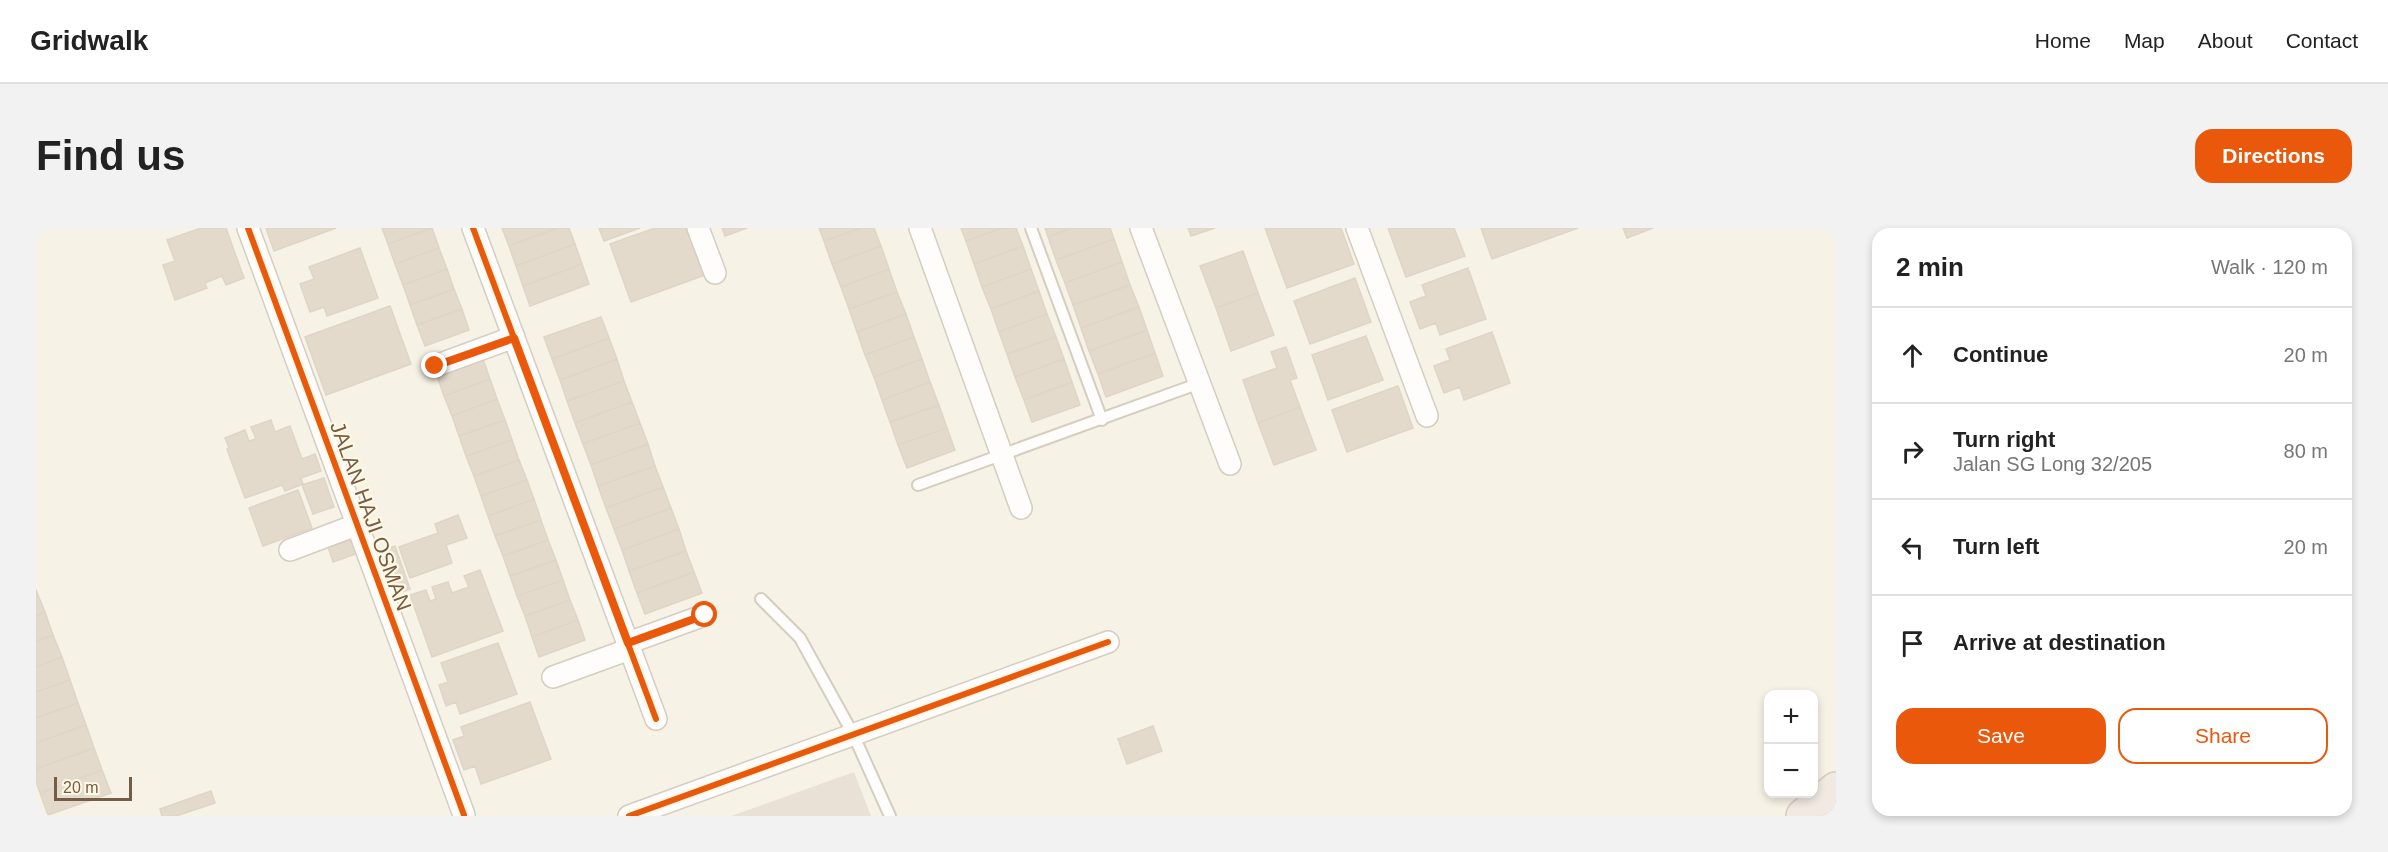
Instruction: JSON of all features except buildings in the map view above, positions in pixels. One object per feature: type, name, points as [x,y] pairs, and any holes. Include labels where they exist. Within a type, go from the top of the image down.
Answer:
[{"type":"highway","points":[[1803,816],[1836,789]]},
{"type":"street","name":"JALAN HAJI OSMAN","points":[[248,228],[464,815]]},
{"type":"street","points":[[473,228],[656,719]]},
{"type":"street","points":[[698,228],[715,273]]},
{"type":"street","points":[[920,228],[1021,508]]},
{"type":"street","points":[[1141,228],[1230,464]]},
{"type":"street","points":[[1356,228],[1427,416]]},
{"type":"street","points":[[435,366],[514,338]]},
{"type":"street","points":[[290,550],[356,525]]},
{"type":"street","points":[[554,677],[705,615]]},
{"type":"street","points":[[628,816],[1108,642]]},
{"type":"lane","points":[[1031,228],[1102,420]]},
{"type":"lane","points":[[918,485],[1200,384]]},
{"type":"lane","points":[[761,599],[800,638],[853,734],[890,816]]},
{"type":"shaded area","points":[[854,772],[871,816],[731,816]]},
{"type":"cycle path","points":[[248,228],[464,815]]},
{"type":"cycle path","points":[[473,228],[656,719]]},
{"type":"cycle path","points":[[629,816],[1108,642]]},
{"type":"route","points":[[435,366],[514,338],[628,643],[705,615]]}]
